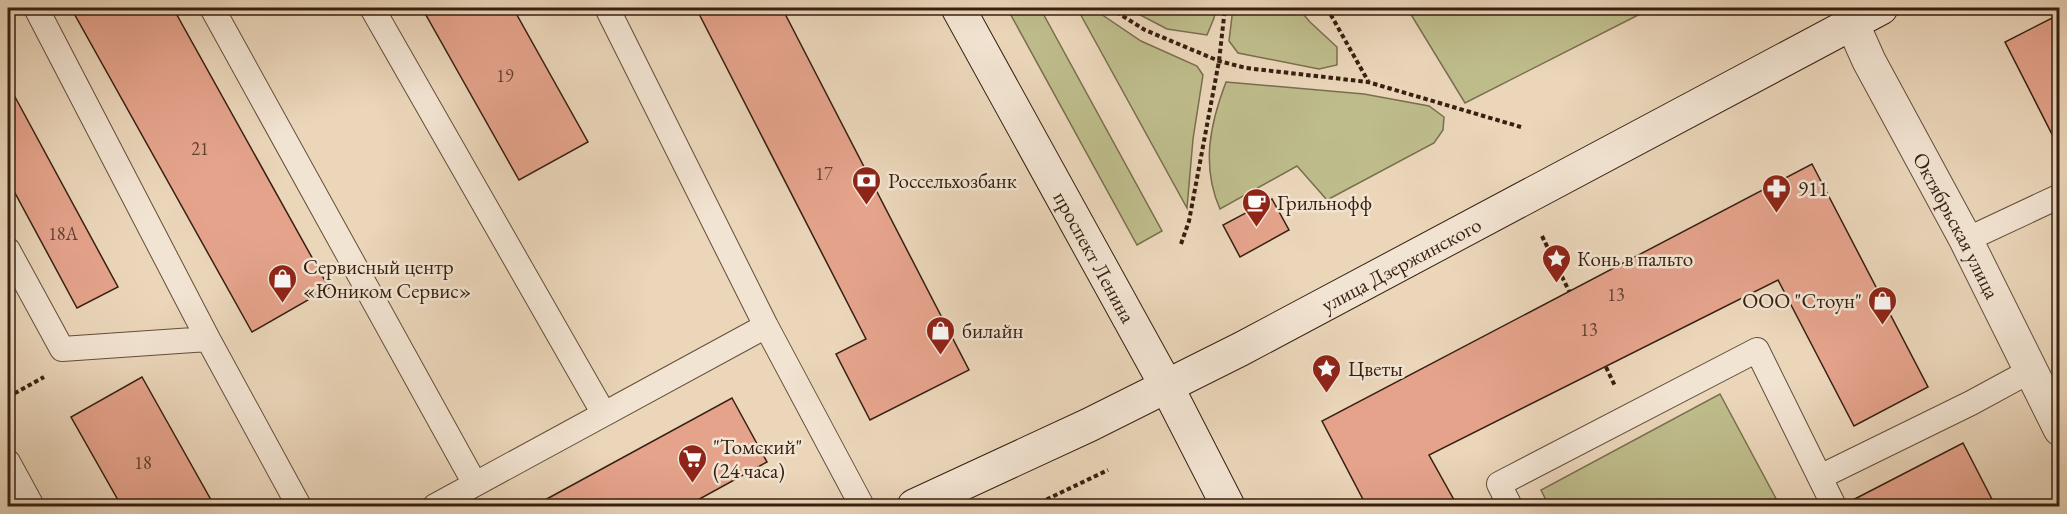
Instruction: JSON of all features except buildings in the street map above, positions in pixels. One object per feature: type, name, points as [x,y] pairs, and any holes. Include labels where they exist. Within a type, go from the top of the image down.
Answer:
[{"type":"main road","name":"проспект Ленина","points":[[958,8],[1167,387],[1228,507]]},
{"type":"main road","name":"улица Дзержинского","points":[[914,507],[1167,387],[1241,349],[1848,15],[1881,8]]},
{"type":"main road","name":"Октябрьская улица","points":[[1848,15],[1869,61],[1966,240],[2060,429]]},
{"type":"lane","points":[[36,8],[207,339],[299,507]]},
{"type":"lane","points":[[212,8],[475,484]]},
{"type":"lane","points":[[372,8],[604,414]]},
{"type":"lane","points":[[607,8],[765,326],[862,507]]},
{"type":"lane","points":[[1966,240],[2060,196]]},
{"type":"lane","points":[[8,250],[62,349],[207,339]]},
{"type":"lane","points":[[435,507],[765,326]]},
{"type":"lane","points":[[1510,507],[1498,484],[1757,350],[1834,507]]},
{"type":"lane","points":[[1820,477],[1971,403],[2030,371]]},
{"type":"lane","points":[[8,462],[32,507]]},
{"type":"path","points":[[1110,8],[1145,30],[1219,61],[1246,68],[1368,82],[1521,127]]},
{"type":"path","points":[[1181,244],[1189,221],[1219,61],[1225,8]]},
{"type":"path","points":[[1327,8],[1368,82]]},
{"type":"path","points":[[1542,237],[1569,291]]},
{"type":"path","points":[[8,397],[46,376],[62,349]]},
{"type":"path","points":[[1033,507],[1108,470]]},
{"type":"shaded area","points":[[1007,8],[1040,8],[1162,231],[1137,245]]},
{"type":"shaded area","points":[[1077,8],[1092,8],[1141,41],[1197,66],[1203,75],[1193,139],[1187,208]]},
{"type":"shaded area","points":[[1127,8],[1216,8],[1207,35],[1167,29]]},
{"type":"shaded area","points":[[1233,8],[1298,8],[1337,47],[1337,65],[1319,69],[1238,53],[1229,41]]},
{"type":"shaded area","points":[[1407,8],[1652,8],[1465,103]]},
{"type":"shaded area","points":[[1226,82],[1364,94],[1429,106],[1444,117],[1443,130],[1434,143],[1327,200],[1297,166],[1220,209],[1214,193],[1209,161],[1212,129]]},
{"type":"shaded area","points":[[1720,394],[1780,506],[1549,506],[1541,490]]},
{"type":"place","name":"Россельхозбанк","points":[[867,206]]},
{"type":"place","name":"911","points":[[1777,214]]},
{"type":"place","name":"Грильнофф","points":[[1256,228]]},
{"type":"place","name":"Конь в пальто","points":[[1556,284]]},
{"type":"place","name":"Сервисный центр «Юником Сервис»","points":[[282,304]]},
{"type":"place","name":"ООО \"Стоун\"","points":[[1883,326]]},
{"type":"place","name":"билайн","points":[[941,356]]},
{"type":"place","name":"Цветы","points":[[1327,394]]},
{"type":"place","name":"\"Томский\" (24 часа)","points":[[692,484]]}]
